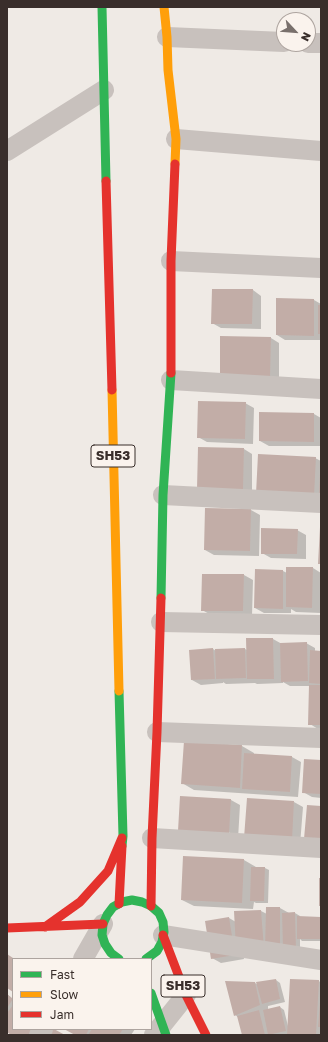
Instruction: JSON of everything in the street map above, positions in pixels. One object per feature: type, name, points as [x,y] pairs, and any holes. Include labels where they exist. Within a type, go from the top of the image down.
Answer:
[{"type":"main road","name":"SH53","points":[[102,7],[123,836],[119,904]]},
{"type":"main road","points":[[151,906],[152,838],[161,622],[163,495],[171,380],[171,261],[176,139],[168,70],[164,7]]},
{"type":"main road","points":[[44,926],[80,902],[108,871],[123,836]]},
{"type":"main road","points":[[118,958],[111,953],[105,944],[102,934],[103,924],[107,915],[113,907],[122,902],[132,900],[151,906],[158,913],[163,922],[163,935]]},
{"type":"main road","points":[[7,928],[103,924]]},
{"type":"main road","name":"SH53","points":[[147,958],[157,951],[162,942],[163,935]]},
{"type":"main road","name":"SH53","points":[[163,935],[186,995],[206,1035]]},
{"type":"main road","name":"SH53","points":[[152,997],[161,1031]]},
{"type":"street","points":[[167,37],[276,42]]},
{"type":"street","points":[[7,151],[104,90]]},
{"type":"street","points":[[176,139],[321,150]]},
{"type":"street","points":[[171,261],[321,268]]},
{"type":"street","points":[[171,380],[321,389]]},
{"type":"street","points":[[163,495],[321,503]]},
{"type":"street","points":[[161,622],[321,625]]},
{"type":"street","points":[[157,732],[321,738]]},
{"type":"street","points":[[152,838],[321,848]]},
{"type":"street","points":[[84,958],[103,924]]},
{"type":"street","points":[[163,935],[321,960]]},
{"type":"street","points":[[161,1031],[186,995]]},
{"type":"building","points":[[212,289],[253,289],[252,324],[211,324]]},
{"type":"building","points":[[276,298],[314,299],[314,336],[276,335]]},
{"type":"building","points":[[318,305],[321,305],[321,334],[318,334]]},
{"type":"building","points":[[220,336],[271,337],[270,378],[220,377]]},
{"type":"building","points":[[198,401],[246,402],[245,439],[197,438]]},
{"type":"building","points":[[259,412],[314,413],[314,442],[259,441]]},
{"type":"building","points":[[198,447],[244,448],[243,489],[197,489]]},
{"type":"building","points":[[258,454],[316,457],[314,497],[256,494]]},
{"type":"building","points":[[320,473],[321,494],[319,494]]},
{"type":"building","points":[[205,508],[251,509],[250,551],[204,550]]},
{"type":"building","points":[[320,527],[321,564],[318,564]]},
{"type":"building","points":[[261,528],[298,529],[297,554],[261,554]]},
{"type":"building","points":[[286,567],[313,567],[312,608],[286,607]]},
{"type":"building","points":[[255,569],[283,570],[283,609],[254,608]]},
{"type":"building","points":[[202,574],[244,574],[243,611],[201,611]]},
{"type":"building","points":[[246,638],[273,638],[274,679],[247,679]]},
{"type":"building","points":[[307,642],[308,681],[281,682],[280,643]]},
{"type":"building","points":[[213,648],[215,679],[191,680],[189,650]]},
{"type":"building","points":[[245,648],[246,678],[216,679],[215,649]]},
{"type":"building","points":[[310,650],[321,651],[321,684],[309,683]]},
{"type":"building","points":[[309,685],[321,685],[321,725],[308,725]]},
{"type":"building","points":[[184,741],[242,745],[240,788],[181,784]]},
{"type":"building","points":[[244,753],[292,756],[290,792],[242,789]]},
{"type":"building","points":[[304,759],[321,760],[321,794],[302,793]]},
{"type":"building","points":[[180,796],[231,799],[229,834],[178,831]]},
{"type":"building","points":[[247,798],[294,801],[292,841],[244,838]]},
{"type":"building","points":[[307,805],[321,806],[321,840],[304,839]]},
{"type":"building","points":[[183,856],[244,859],[242,903],[181,900]]},
{"type":"building","points":[[251,867],[265,867],[264,901],[250,901]]},
{"type":"building","points":[[319,878],[321,878],[321,906],[319,906]]},
{"type":"building","points":[[266,907],[280,907],[280,949],[265,949]]},
{"type":"building","points":[[261,910],[264,948],[236,950],[234,911]]},
{"type":"building","points":[[295,912],[296,949],[283,949],[282,913]]},
{"type":"building","points":[[297,916],[321,917],[321,939],[297,939]]},
{"type":"building","points":[[229,917],[235,955],[211,959],[205,921]]},
{"type":"building","points":[[7,954],[13,958],[12,991],[7,988]]},
{"type":"building","points":[[276,979],[280,999],[262,1004],[256,982]]},
{"type":"building","points":[[290,979],[319,980],[316,1035],[287,1035]]},
{"type":"building","points":[[225,981],[255,982],[260,1005],[234,1016]]},
{"type":"building","points":[[7,994],[12,998],[12,1000],[7,1008]]},
{"type":"building","points":[[320,1002],[321,1027],[318,1027]]},
{"type":"building","points":[[12,1006],[12,1030],[33,1030],[30,1035],[11,1035],[7,1032],[7,1013]]},
{"type":"building","points":[[280,1006],[286,1031],[268,1035],[263,1010]]},
{"type":"building","points":[[259,1010],[265,1035],[242,1035],[237,1016]]},
{"type":"building","points":[[50,1030],[56,1030],[65,1035],[47,1035]]},
{"type":"building","points":[[66,1030],[88,1030],[86,1035],[75,1035]]},
{"type":"building","points":[[91,1030],[122,1030],[119,1035],[88,1035]]},
{"type":"traffic: fast","points":[[102,7],[106,181]]},
{"type":"traffic: fast","points":[[161,598],[163,495],[171,373]]},
{"type":"traffic: fast","points":[[119,691],[122,846]]},
{"type":"traffic: fast","points":[[118,958],[111,953],[105,944],[102,935],[103,924],[113,907],[122,902],[132,900],[151,906],[159,913],[163,922],[164,932],[162,942],[157,951],[147,958]]},
{"type":"traffic: fast","points":[[152,996],[166,1035]]},
{"type":"traffic: slow","points":[[164,7],[168,70],[176,139],[175,164]]},
{"type":"traffic: slow","points":[[112,390],[119,691]]},
{"type":"traffic: jam","points":[[171,373],[171,261],[175,164]]},
{"type":"traffic: jam","points":[[106,181],[112,390]]},
{"type":"traffic: jam","points":[[151,906],[152,838],[161,598]]},
{"type":"traffic: jam","points":[[45,927],[80,902],[108,871],[122,838]]},
{"type":"traffic: jam","points":[[119,904],[122,846]]},
{"type":"traffic: jam","points":[[7,928],[103,924]]},
{"type":"traffic: jam","points":[[163,935],[186,995],[206,1035]]}]
